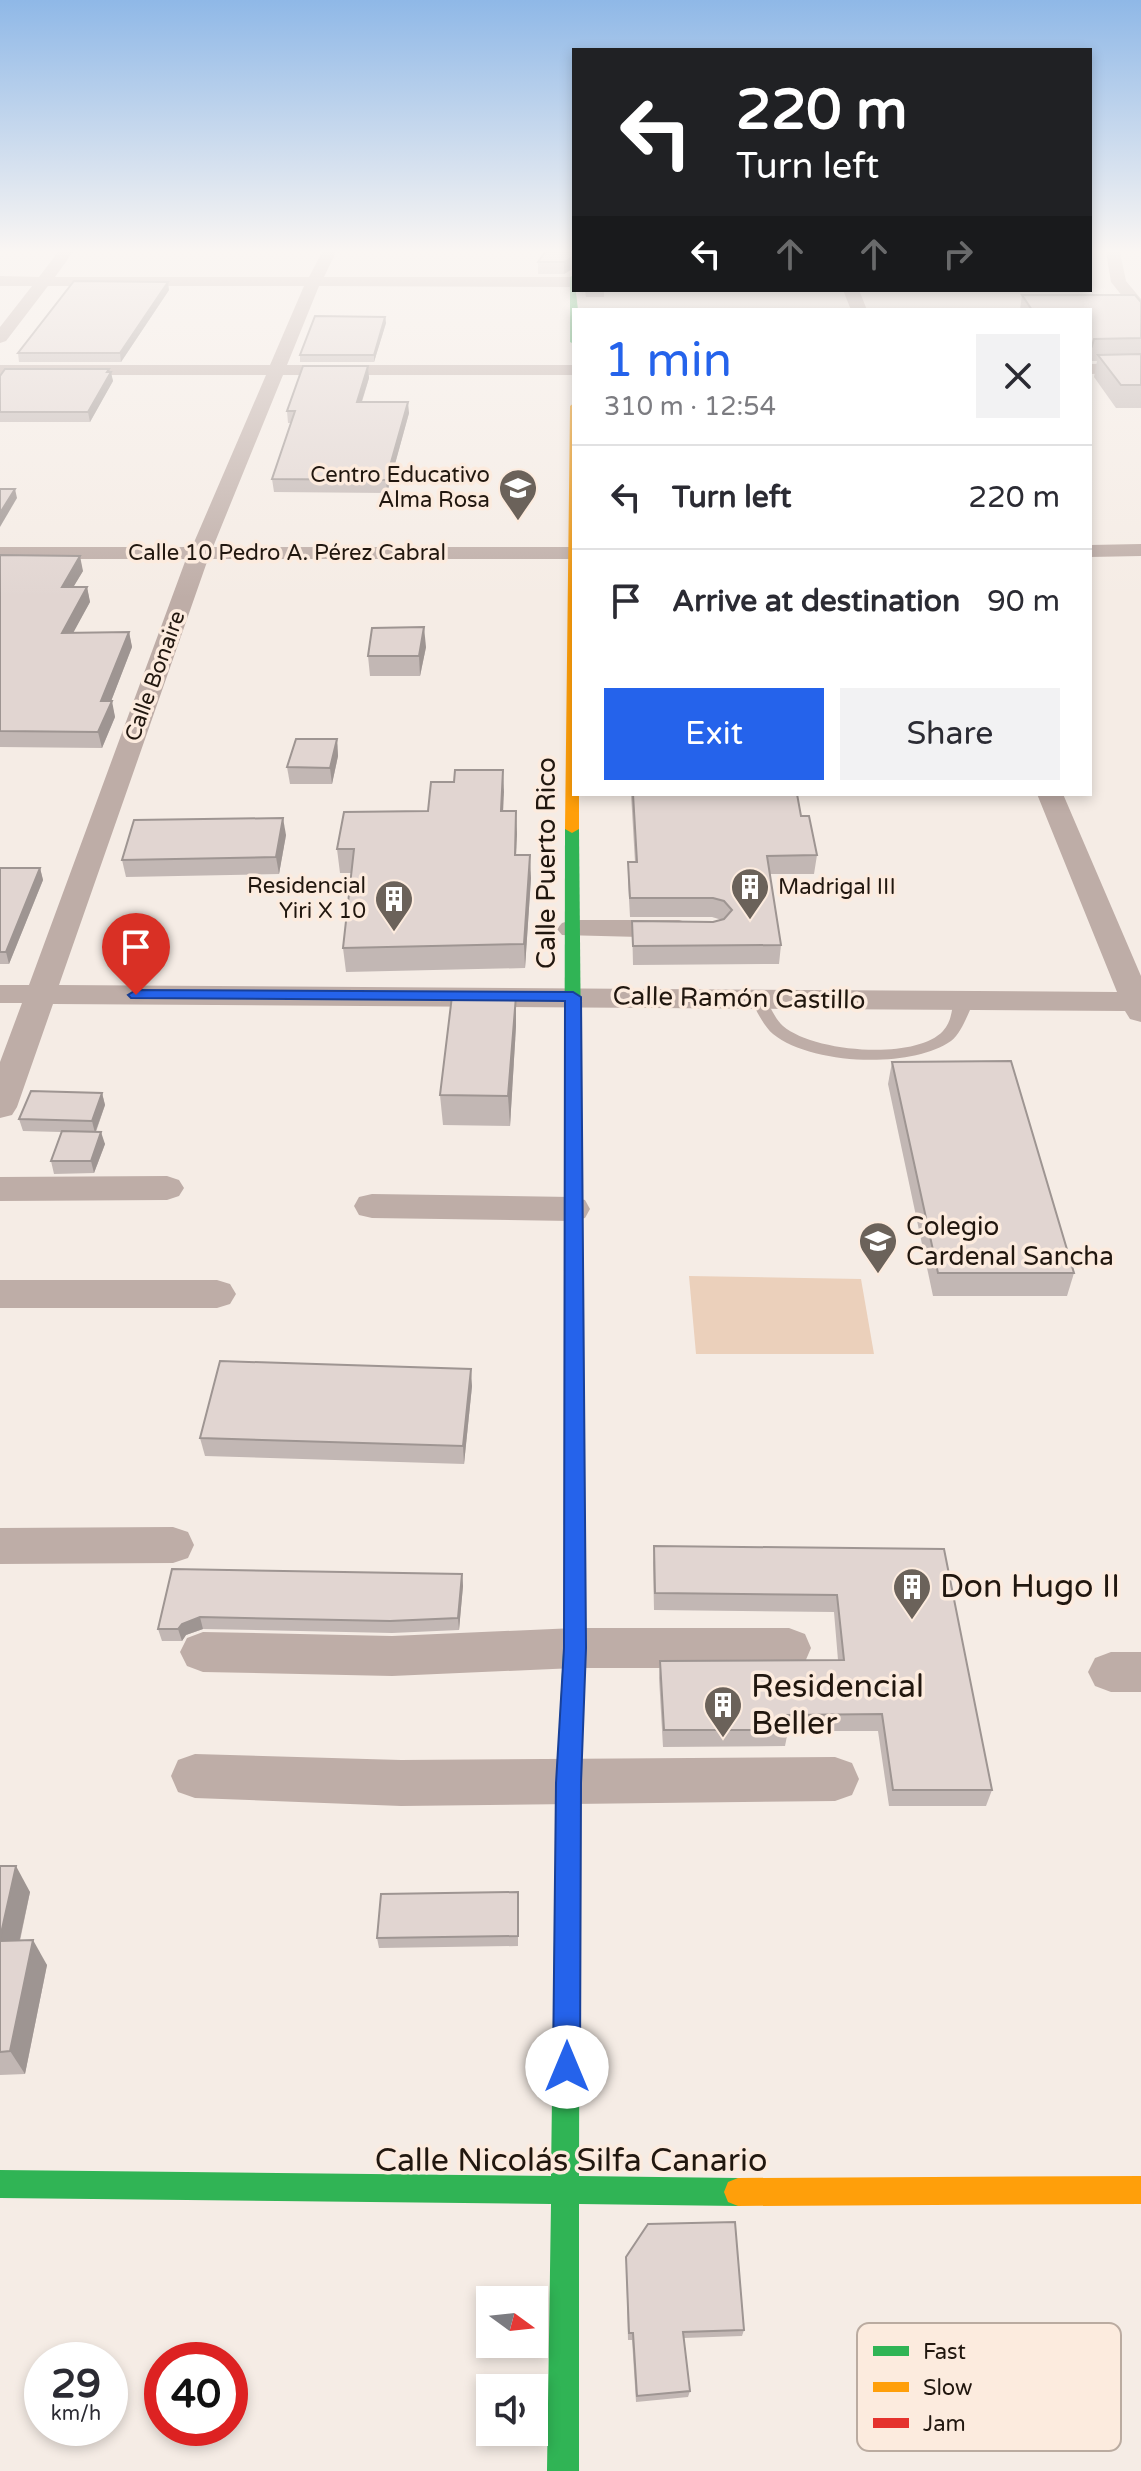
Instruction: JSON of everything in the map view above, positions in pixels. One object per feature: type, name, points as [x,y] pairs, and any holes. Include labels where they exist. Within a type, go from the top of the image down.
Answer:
[{"type":"street","points":[[1092,369],[1141,368]]},
{"type":"street","points":[[0,370],[572,370]]},
{"type":"street","name":"Calle Bonaire","points":[[0,1107],[199,554],[277,370]]},
{"type":"street","points":[[1092,551],[1141,550]]},
{"type":"street","name":"Calle 10 Pedro A. Pérez Cabral","points":[[0,553],[572,553]]},
{"type":"street","name":"Calle Puerto Rico","points":[[563,2471],[568,1783],[575,1648],[572,553]]},
{"type":"street","points":[[1051,796],[1140,1005]]},
{"type":"street","points":[[572,929],[712,929]]},
{"type":"street","name":"Calle Ramón Castillo","points":[[0,994],[758,998],[1140,1005]]},
{"type":"street","points":[[0,1189],[167,1188]]},
{"type":"street","points":[[372,1206],[572,1209]]},
{"type":"street","points":[[0,1294],[217,1294]]},
{"type":"street","points":[[0,1546],[173,1545]]},
{"type":"street","points":[[203,1652],[392,1656],[575,1648],[789,1648]]},
{"type":"street","points":[[195,1776],[401,1783],[835,1779]]},
{"type":"street","name":"Calle Nicolás Silfa Canario","points":[[0,2184],[566,2193],[1141,2190]]},
{"type":"lane","points":[[758,998],[779,1030],[801,1044],[831,1051],[884,1054],[920,1049],[946,1036],[962,1010],[960,1000]]},
{"type":"shaded area","points":[[689,1276],[861,1279],[874,1354],[696,1354]]},
{"type":"building","points":[[303,367],[368,367],[357,402],[408,402],[386,480],[272,479],[295,411],[287,411]]},
{"type":"building","points":[[1107,367],[1141,367],[1141,385],[1121,385]]},
{"type":"building","points":[[5,369],[109,369],[107,372],[111,372],[88,412],[0,412],[0,376]]},
{"type":"building","points":[[0,489],[15,489],[0,513]]},
{"type":"building","points":[[0,555],[80,556],[62,587],[87,587],[62,633],[129,632],[101,701],[112,701],[98,732],[0,731]]},
{"type":"building","points":[[424,627],[419,656],[368,656],[372,628]]},
{"type":"building","points":[[296,739],[337,739],[330,768],[287,767]]},
{"type":"building","points":[[455,770],[503,770],[501,811],[516,811],[515,855],[530,855],[524,944],[343,948],[354,849],[337,849],[344,812],[428,811],[431,782],[454,782]]},
{"type":"building","points":[[633,796],[797,796],[801,816],[809,816],[817,855],[767,856],[781,945],[633,946],[632,921],[713,922],[724,919],[732,910],[724,901],[713,898],[630,898],[628,862],[637,862]]},
{"type":"building","points":[[283,818],[276,857],[122,860],[134,820]]},
{"type":"building","points":[[0,868],[40,868],[6,952],[0,952]]},
{"type":"building","points":[[452,996],[516,996],[508,1096],[440,1095]]},
{"type":"building","points":[[1011,1061],[1074,1273],[938,1273],[892,1062]]},
{"type":"building","points":[[31,1091],[102,1093],[92,1121],[19,1119]]},
{"type":"building","points":[[62,1131],[101,1132],[91,1161],[51,1161]]},
{"type":"building","points":[[220,1361],[471,1369],[463,1446],[200,1438]]},
{"type":"building","points":[[654,1546],[944,1549],[992,1790],[893,1790],[882,1714],[786,1715],[788,1730],[664,1730],[660,1661],[844,1660],[837,1595],[655,1593]]},
{"type":"building","points":[[172,1569],[462,1574],[458,1618],[390,1621],[200,1617],[182,1624],[178,1629],[158,1629]]},
{"type":"building","points":[[0,1866],[16,1866],[0,1938]]},
{"type":"building","points":[[518,1892],[518,1936],[377,1938],[381,1894]]},
{"type":"building","points":[[33,1940],[10,2051],[0,2052],[0,1941]]},
{"type":"building","points":[[735,2222],[744,2330],[683,2332],[690,2391],[637,2396],[633,2333],[629,2333],[626,2257],[648,2224]]},
{"type":"traffic: fast","points":[[572,829],[574,1377]]},
{"type":"traffic: fast","points":[[563,2471],[568,1783],[575,1635]]},
{"type":"traffic: fast","points":[[0,2184],[738,2192]]},
{"type":"traffic: slow","points":[[572,796],[572,829]]},
{"type":"traffic: slow","points":[[738,2192],[1141,2190]]},
{"type":"traffic: jam","points":[[574,1377],[575,1635]]},
{"type":"place","name":"Centro Educativo Alma Rosa","points":[[518,522]]},
{"type":"place","name":"Madrigal III","points":[[750,921]]},
{"type":"place","name":"Residencial Yiri X 10","points":[[394,933]]},
{"type":"place","name":"Colegio Cardenal Sancha","points":[[878,1275]]},
{"type":"place","name":"Don Hugo II","points":[[912,1621]]},
{"type":"place","name":"Residencial Beller","points":[[723,1739]]},
{"type":"route","points":[[136,995],[573,997],[575,1648],[568,1783],[567,2067]]}]
